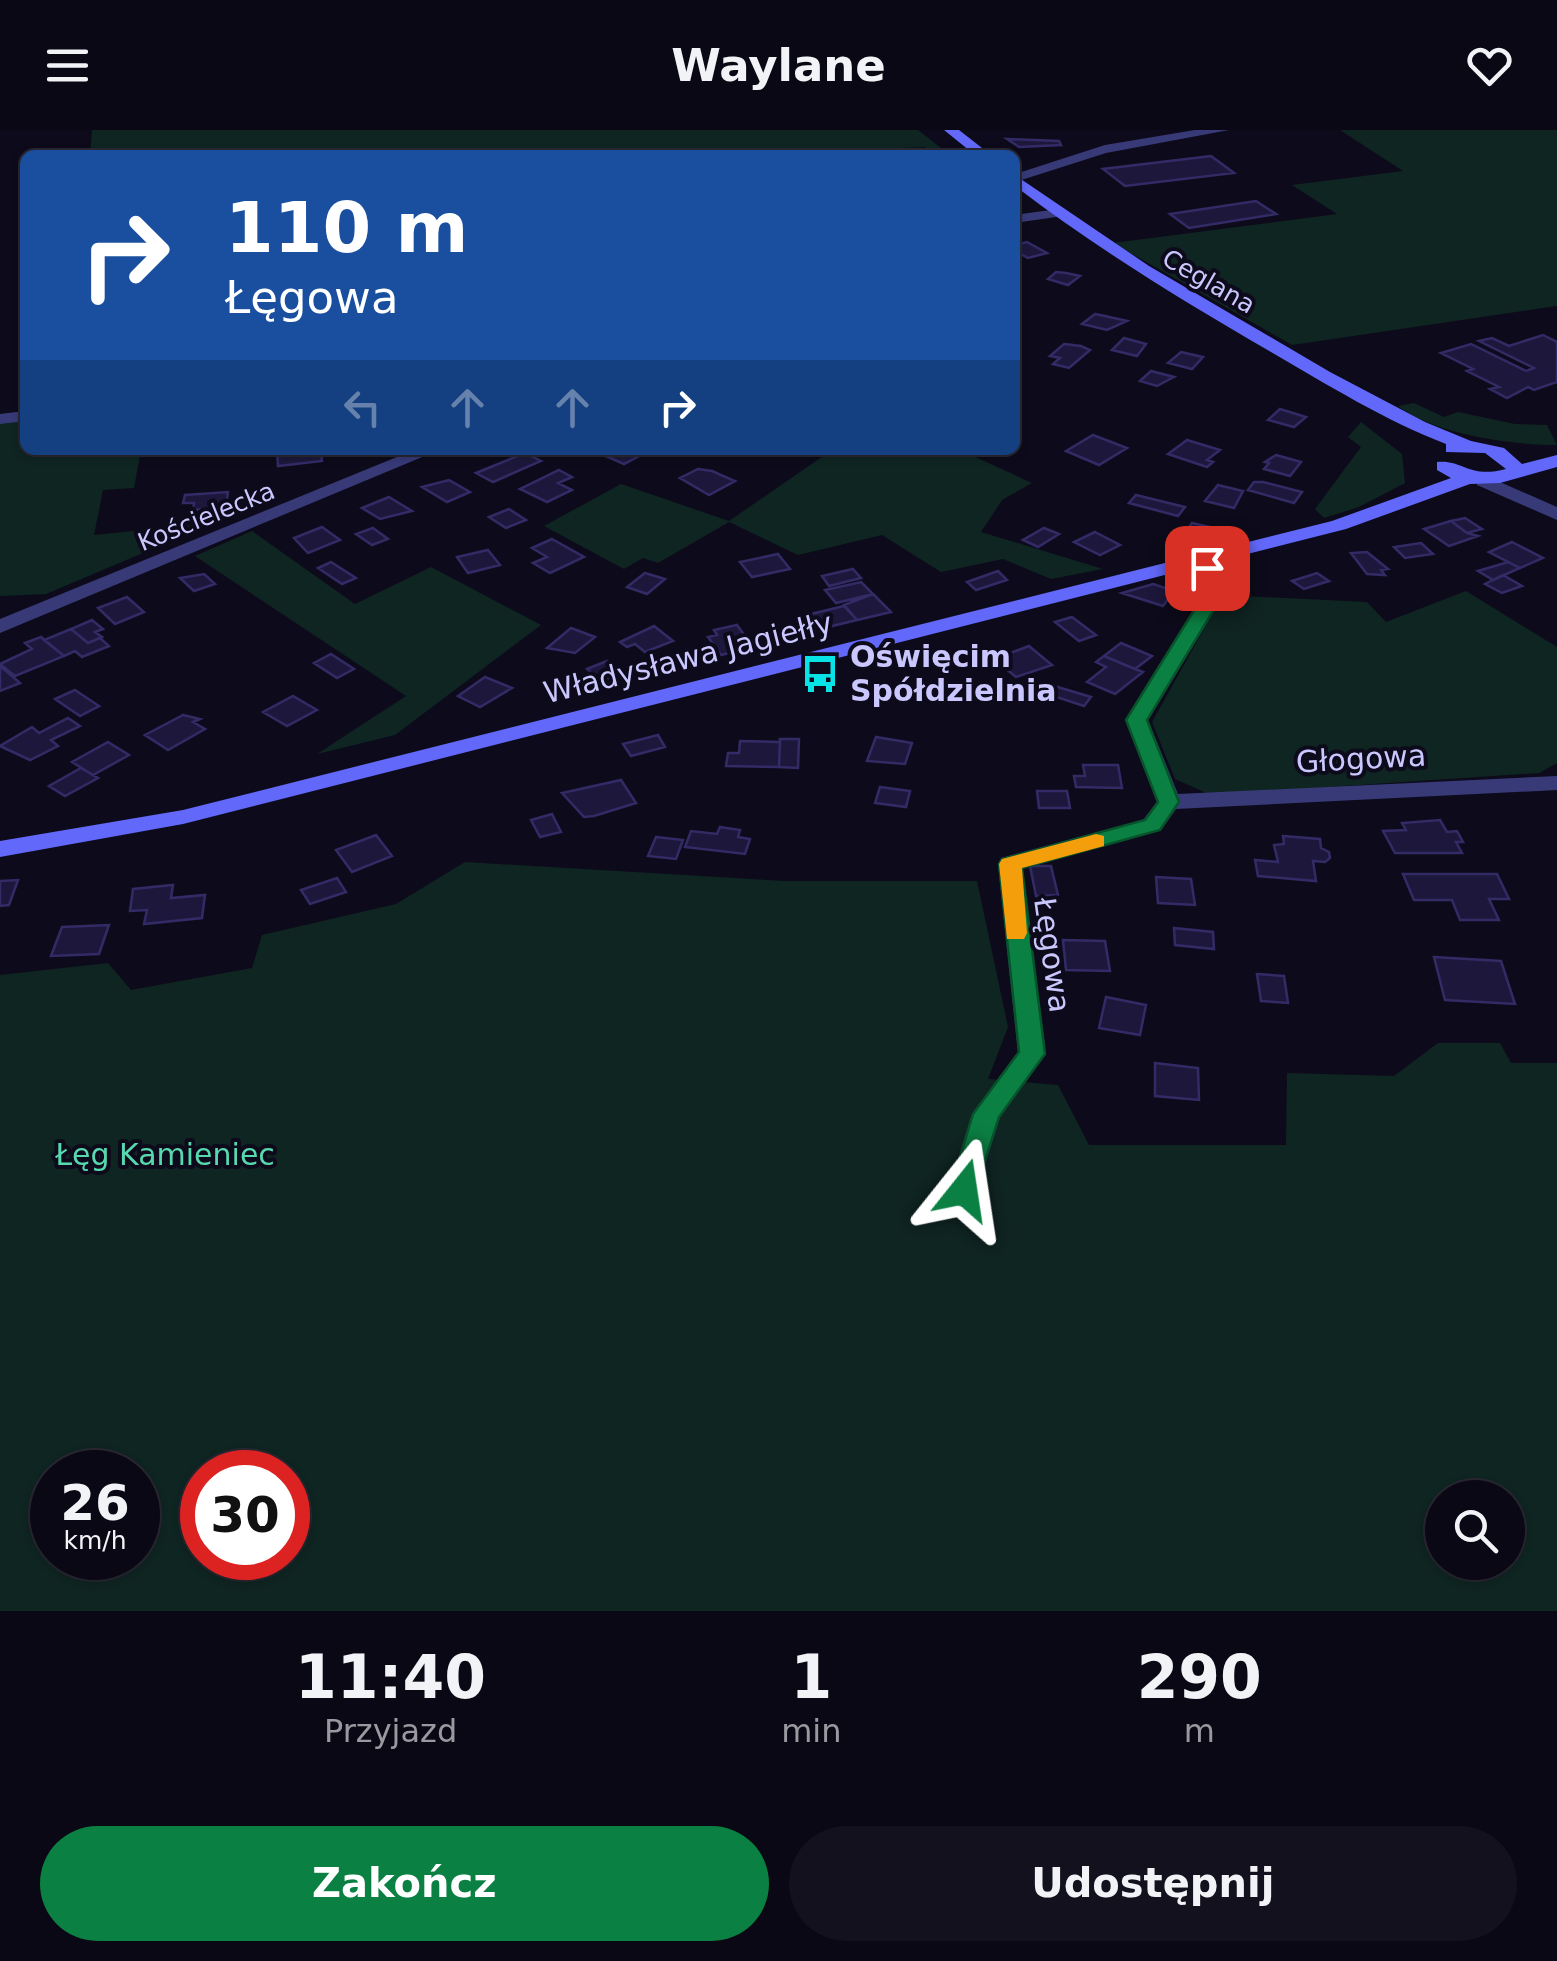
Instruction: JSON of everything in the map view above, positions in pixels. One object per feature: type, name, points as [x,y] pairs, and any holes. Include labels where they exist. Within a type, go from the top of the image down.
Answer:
[{"type":"street","points":[[952,130],[978,150]]},
{"type":"street","name":"Ceglana","points":[[1020,178],[1111,147],[1222,130]]},
{"type":"street","name":"Ceglana","points":[[1020,183],[1132,265],[1387,411],[1468,446],[1500,453]]},
{"type":"street","points":[[1020,218],[1058,213]]},
{"type":"street","name":"Ceglana","points":[[1387,411],[1443,460],[1477,480]]},
{"type":"street","points":[[1443,460],[1468,446]]},
{"type":"street","points":[[1500,453],[1557,452]]},
{"type":"street","points":[[1500,453],[1555,513]]},
{"type":"street","name":"Kościelecka","points":[[0,627],[418,455]]},
{"type":"street","name":"Władysława Jagiełły","points":[[1388,509],[1443,460]]},
{"type":"street","points":[[1514,472],[1557,461]]},
{"type":"street","name":"Władysława Jagiełły","points":[[0,849],[183,817],[1200,559],[1514,472]]},
{"type":"street","points":[[1477,480],[1555,513]]},
{"type":"street","points":[[1168,802],[1137,720],[1220,583],[1200,559]]},
{"type":"street","name":"Głogowa","points":[[1168,802],[1557,783]]},
{"type":"street","name":"Łęgowa","points":[[964,1190],[986,1114],[1032,1054],[1010,864],[1152,825],[1168,802]]},
{"type":"green space","points":[[92,130],[918,130],[944,150],[925,147],[90,150]]},
{"type":"green space","points":[[1340,130],[1557,130],[1557,306],[1292,345],[1113,243],[1337,214],[1292,185],[1403,171]]},
{"type":"green space","points":[[1414,403],[1444,417],[1458,412],[1515,424],[1547,425],[1557,445],[1518,443],[1452,431],[1398,406]]},
{"type":"green space","points":[[20,421],[20,455],[140,455],[134,488],[103,490],[94,535],[214,523],[46,594],[0,596],[0,423]]},
{"type":"green space","points":[[1361,422],[1402,454],[1405,483],[1359,507],[1324,518],[1315,509],[1361,447],[1348,437]]},
{"type":"green space","points":[[825,455],[971,455],[1032,483],[1002,500],[981,532],[1103,569],[1051,579],[1003,559],[941,572],[882,535],[798,555],[729,522],[658,563],[643,558],[624,569],[544,526],[621,484],[729,521]]},
{"type":"green space","points":[[252,531],[355,604],[431,567],[541,625],[395,735],[317,754],[406,696],[195,556]]},
{"type":"green space","points":[[1466,591],[1557,647],[1557,763],[1539,773],[1211,795],[1175,779],[1152,722],[1223,595],[1367,602],[1386,622]]},
{"type":"green space","name":"Łęg Kamieniec","points":[[465,862],[784,881],[977,881],[1008,1027],[988,1079],[1058,1085],[1089,1145],[1286,1145],[1287,1073],[1394,1076],[1438,1043],[1500,1043],[1511,1063],[1557,1063],[1557,1611],[0,1611],[0,975],[108,963],[131,990],[252,968],[262,935],[396,904]]},
{"type":"building","points":[[1007,139],[1059,141],[1061,145],[1019,147]]},
{"type":"building","points":[[1211,156],[1234,173],[1125,186],[1103,169]]},
{"type":"building","points":[[1256,201],[1276,214],[1189,228],[1170,214]]},
{"type":"building","points":[[1027,242],[1047,253],[1028,258],[1020,254],[1020,244]]},
{"type":"building","points":[[1056,272],[1080,276],[1068,285],[1048,279]]},
{"type":"building","points":[[1095,314],[1127,321],[1107,330],[1082,324]]},
{"type":"building","points":[[1543,335],[1557,342],[1557,382],[1534,390],[1528,387],[1507,398],[1490,389],[1499,387],[1467,371],[1473,369],[1441,353],[1471,344],[1526,371],[1534,368],[1479,341],[1492,338],[1509,346]]},
{"type":"building","points":[[1124,338],[1146,344],[1137,356],[1112,350]]},
{"type":"building","points":[[1064,344],[1090,350],[1069,368],[1053,364],[1060,358],[1050,356]]},
{"type":"building","points":[[1181,352],[1203,357],[1192,369],[1168,363]]},
{"type":"building","points":[[1151,371],[1174,377],[1157,386],[1140,381]]},
{"type":"building","points":[[1280,409],[1306,417],[1294,427],[1268,420]]},
{"type":"building","points":[[1093,435],[1127,448],[1099,465],[1066,451]]},
{"type":"building","points":[[1187,440],[1220,450],[1207,460],[1213,462],[1207,467],[1168,454]]},
{"type":"building","points":[[277,455],[321,455],[322,461],[278,466]]},
{"type":"building","points":[[520,455],[541,461],[493,482],[476,473]]},
{"type":"building","points":[[603,455],[639,456],[624,464]]},
{"type":"building","points":[[1276,455],[1301,462],[1290,476],[1264,469],[1269,463],[1265,462]]},
{"type":"building","points":[[698,469],[735,481],[709,495],[680,478]]},
{"type":"building","points":[[559,470],[572,477],[558,483],[572,490],[547,502],[520,489]]},
{"type":"building","points":[[449,480],[470,492],[447,502],[422,487]]},
{"type":"building","points":[[1254,482],[1302,492],[1294,503],[1248,490]]},
{"type":"building","points":[[1218,485],[1243,491],[1234,508],[1205,501]]},
{"type":"building","points":[[228,492],[226,507],[193,510],[194,503],[183,503],[185,495]]},
{"type":"building","points":[[1136,495],[1185,507],[1178,516],[1129,503]]},
{"type":"building","points":[[389,497],[412,511],[380,519],[362,508]]},
{"type":"building","points":[[509,509],[526,520],[506,528],[489,517]]},
{"type":"building","points":[[1465,518],[1482,529],[1467,533],[1451,521]]},
{"type":"building","points":[[1451,521],[1478,536],[1449,546],[1424,529]]},
{"type":"building","points":[[1192,523],[1232,532],[1226,541],[1186,532]]},
{"type":"building","points":[[322,527],[340,540],[308,553],[294,538]]},
{"type":"building","points":[[373,528],[388,539],[372,545],[356,534]]},
{"type":"building","points":[[1044,528],[1059,534],[1038,547],[1023,540]]},
{"type":"building","points":[[1095,532],[1120,545],[1100,555],[1074,542]]},
{"type":"building","points":[[552,539],[584,557],[550,573],[533,563],[547,557],[532,548]]},
{"type":"building","points":[[1512,542],[1543,558],[1520,568],[1489,552]]},
{"type":"building","points":[[1421,543],[1433,554],[1405,558],[1394,547]]},
{"type":"building","points":[[488,550],[500,565],[468,573],[457,557]]},
{"type":"building","points":[[1367,552],[1388,569],[1381,570],[1385,575],[1367,574],[1351,553]]},
{"type":"building","points":[[778,554],[790,569],[752,577],[740,562]]},
{"type":"building","points":[[331,562],[356,578],[342,584],[318,568]]},
{"type":"building","points":[[1508,562],[1520,568],[1493,580],[1478,571]]},
{"type":"building","points":[[853,569],[861,578],[829,586],[822,576]]},
{"type":"building","points":[[998,571],[1007,580],[976,590],[967,582]]},
{"type":"building","points":[[645,573],[665,579],[647,594],[627,587]]},
{"type":"building","points":[[1317,573],[1329,581],[1304,589],[1292,581]]},
{"type":"building","points":[[204,574],[215,584],[194,591],[180,578]]},
{"type":"building","points":[[1503,575],[1522,586],[1502,593],[1485,584]]},
{"type":"building","points":[[861,582],[873,594],[836,603],[825,590]]},
{"type":"building","points":[[1153,584],[1174,591],[1163,606],[1122,593]]},
{"type":"building","points":[[873,594],[891,612],[857,620],[844,605]]},
{"type":"building","points":[[127,597],[144,612],[115,624],[98,608]]},
{"type":"building","points":[[844,606],[857,620],[820,629],[807,615]]},
{"type":"building","points":[[1072,617],[1096,635],[1079,641],[1055,622]]},
{"type":"building","points":[[92,620],[103,629],[95,632],[102,637],[88,643],[71,629]]},
{"type":"building","points":[[737,625],[753,647],[721,655],[708,637],[717,635],[714,630]]},
{"type":"building","points":[[654,626],[673,641],[645,652],[635,644],[627,647],[620,642]]},
{"type":"building","points":[[571,628],[595,637],[575,653],[547,648]]},
{"type":"building","points":[[71,629],[88,643],[100,638],[109,646],[82,657],[75,651],[64,656],[44,640]]},
{"type":"building","points":[[41,637],[64,656],[15,676],[0,664],[32,649],[25,643]]},
{"type":"building","points":[[1121,643],[1152,656],[1135,669],[1104,656]]},
{"type":"building","points":[[1029,646],[1052,665],[1016,677],[994,659]]},
{"type":"building","points":[[331,654],[354,669],[337,678],[314,663]]},
{"type":"building","points":[[1104,656],[1143,672],[1115,694],[1087,682],[1106,667],[1096,662]]},
{"type":"building","points":[[607,661],[621,674],[601,681],[587,669]]},
{"type":"building","points":[[0,666],[12,676],[20,683],[0,691]]},
{"type":"building","points":[[485,677],[512,688],[480,707],[458,696]]},
{"type":"building","points":[[1051,685],[1091,697],[1084,706],[1044,693]]},
{"type":"building","points":[[75,690],[99,706],[80,716],[55,699]]},
{"type":"building","points":[[293,696],[317,710],[287,726],[263,712]]},
{"type":"building","points":[[183,715],[200,719],[193,722],[205,729],[168,750],[145,735]]},
{"type":"building","points":[[68,718],[80,726],[51,740],[58,746],[30,760],[0,746],[32,727],[39,733]]},
{"type":"building","points":[[658,735],[665,747],[631,756],[623,744]]},
{"type":"building","points":[[876,737],[912,743],[905,764],[867,761]]},
{"type":"building","points":[[780,739],[799,739],[798,768],[779,767]]},
{"type":"building","points":[[740,741],[780,742],[779,767],[726,766],[728,753],[739,753]]},
{"type":"building","points":[[108,742],[129,755],[93,775],[72,762]]},
{"type":"building","points":[[1083,765],[1118,765],[1122,788],[1076,787],[1074,776],[1085,776]]},
{"type":"building","points":[[81,768],[98,778],[65,796],[49,786]]},
{"type":"building","points":[[621,780],[636,803],[594,816],[584,817],[562,793]]},
{"type":"building","points":[[880,787],[910,791],[906,807],[875,803]]},
{"type":"building","points":[[1037,791],[1067,791],[1070,808],[1039,808]]},
{"type":"building","points":[[552,814],[561,832],[540,837],[531,820]]},
{"type":"building","points":[[1440,820],[1447,832],[1457,831],[1463,842],[1456,842],[1462,853],[1395,853],[1383,831],[1406,830],[1402,823]]},
{"type":"building","points":[[720,827],[740,830],[738,837],[750,839],[745,854],[685,847],[691,831],[717,834]]},
{"type":"building","points":[[376,835],[392,856],[352,872],[336,850]]},
{"type":"building","points":[[1283,836],[1320,839],[1321,848],[1329,852],[1330,858],[1325,862],[1313,861],[1316,881],[1258,876],[1255,860],[1278,862],[1274,845],[1284,844]]},
{"type":"building","points":[[656,837],[683,840],[676,859],[648,856]]},
{"type":"building","points":[[1030,866],[1051,866],[1058,895],[1036,896]]},
{"type":"building","points":[[1403,874],[1497,874],[1509,899],[1489,899],[1499,920],[1460,920],[1452,900],[1414,900]]},
{"type":"building","points":[[1156,877],[1191,879],[1195,905],[1158,903]]},
{"type":"building","points":[[337,878],[346,892],[310,904],[301,890]]},
{"type":"building","points":[[18,880],[9,905],[0,906],[0,881]]},
{"type":"building","points":[[173,885],[171,898],[205,895],[202,918],[144,924],[147,910],[130,911],[133,889]]},
{"type":"building","points":[[109,925],[99,954],[51,956],[62,927]]},
{"type":"building","points":[[1174,928],[1213,932],[1214,949],[1175,945]]},
{"type":"building","points":[[1063,940],[1105,941],[1110,971],[1066,970]]},
{"type":"building","points":[[1434,957],[1501,961],[1515,1004],[1445,1000]]},
{"type":"building","points":[[1257,974],[1284,976],[1288,1003],[1261,1001]]},
{"type":"building","points":[[1106,997],[1146,1005],[1140,1035],[1099,1028]]},
{"type":"building","points":[[1155,1063],[1198,1068],[1199,1100],[1155,1096]]},
{"type":"slow traffic","points":[[1015,933],[1010,864],[1096,841]]},
{"type":"place","name":"Oświęcim Spółdzielnia","points":[[820,674]]},
{"type":"route","points":[[964,1190],[966,1170],[986,1114],[1032,1054],[1010,864],[1152,825],[1168,802],[1137,720],[1220,583],[1207,568]]}]
